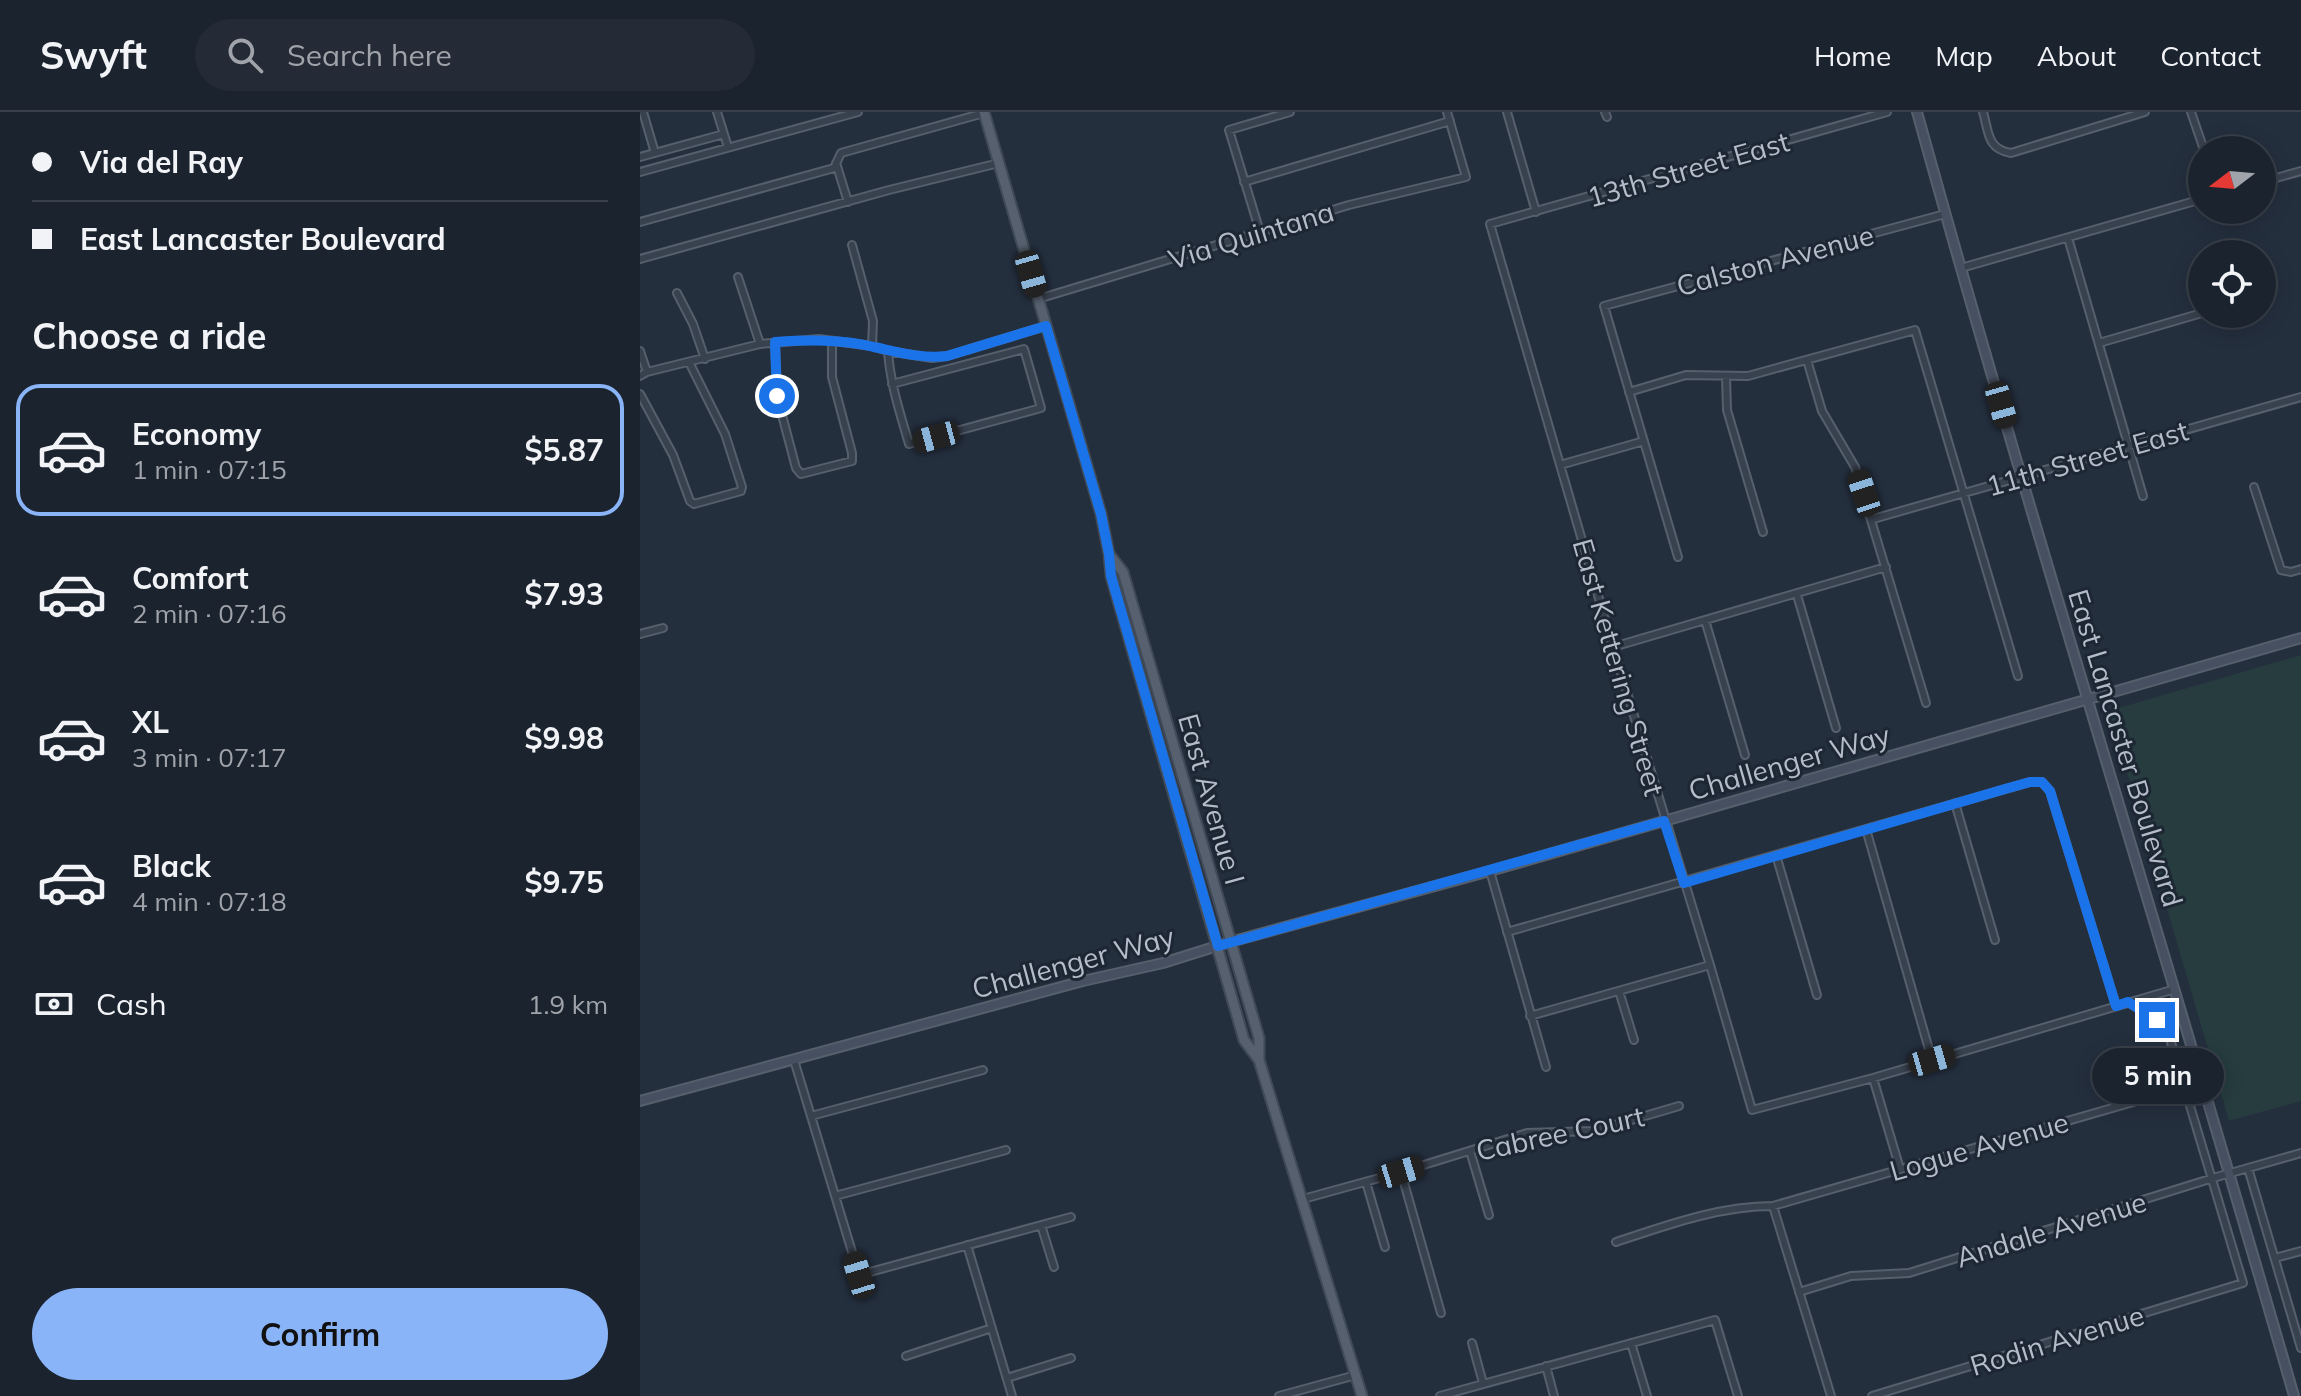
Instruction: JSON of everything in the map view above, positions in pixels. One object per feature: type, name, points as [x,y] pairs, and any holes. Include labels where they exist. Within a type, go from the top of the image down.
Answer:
[{"type":"main road","name":"East Avenue I","points":[[984,112],[1101,514],[1111,576],[1244,1040],[1259,1060]]},
{"type":"main road","name":"East Lancaster Boulevard","points":[[1917,112],[2294,1396]]},
{"type":"main road","name":"East Avenue I","points":[[1109,554],[1123,572],[1259,1038],[1259,1060],[1362,1396]]},
{"type":"main road","name":"Challenger Way","points":[[640,1101],[1083,981],[1163,963],[2301,638]]},
{"type":"main road","points":[[1149,709],[1162,705]]},
{"type":"street","points":[[643,112],[655,153]]},
{"type":"street","points":[[717,112],[728,147]]},
{"type":"street","points":[[640,172],[858,112]]},
{"type":"street","points":[[640,222],[834,168],[841,153],[984,112]]},
{"type":"street","points":[[1260,232],[1229,130],[1290,112]]},
{"type":"street","points":[[1244,182],[1450,121],[1447,112]]},
{"type":"street","points":[[1507,112],[1536,212]]},
{"type":"street","points":[[1845,112],[1848,123]]},
{"type":"street","name":"13th Street East","points":[[1490,224],[1887,112]]},
{"type":"street","points":[[1983,112],[1993,146],[2011,153],[2145,112]]},
{"type":"street","points":[[2200,136],[2193,114],[2203,112]]},
{"type":"street","name":"Via Quintana","points":[[1038,299],[1349,205],[1466,177],[1450,121]]},
{"type":"street","points":[[640,157],[724,134]]},
{"type":"street","points":[[836,163],[848,202]]},
{"type":"street","points":[[640,259],[999,163]]},
{"type":"street","points":[[2276,178],[2301,171]]},
{"type":"street","points":[[1961,268],[2188,203]]},
{"type":"street","name":"Calston Avenue","points":[[1629,392],[1604,306],[1945,214]]},
{"type":"street","name":"East Kettering Street","points":[[1490,224],[1664,821],[1752,1110],[1873,1078]]},
{"type":"street","points":[[2068,238],[2143,496]]},
{"type":"street","points":[[852,245],[873,321],[872,346]]},
{"type":"street","points":[[738,277],[760,344]]},
{"type":"street","points":[[677,293],[693,324],[705,359]]},
{"type":"street","points":[[2099,343],[2188,317]]},
{"type":"street","points":[[640,351],[644,374],[760,344],[819,339],[932,358],[1046,326]]},
{"type":"street","points":[[1678,557],[1629,392],[1686,375],[1748,376],[1915,330],[2018,676]]},
{"type":"street","points":[[775,342],[777,396],[796,468],[801,474],[852,461],[832,377],[832,342]]},
{"type":"street","points":[[888,351],[892,384],[909,444],[1041,408],[1024,349],[892,384]]},
{"type":"street","points":[[1807,360],[1822,411],[1855,467],[1926,703]]},
{"type":"street","points":[[640,394],[673,455],[690,501],[694,504],[741,491],[725,434],[689,362]]},
{"type":"street","points":[[1726,377],[1727,410],[1763,532]]},
{"type":"street","name":"11th Street East","points":[[1873,519],[2301,397]]},
{"type":"street","points":[[1560,465],[1644,441]]},
{"type":"street","points":[[2254,487],[2281,570],[2291,572],[2301,569]]},
{"type":"street","points":[[1613,647],[1886,567]]},
{"type":"street","points":[[1797,595],[1836,728]]},
{"type":"street","points":[[1705,620],[1745,755]]},
{"type":"street","points":[[640,634],[663,628]]},
{"type":"street","points":[[1507,932],[1955,803],[2030,782],[2042,782],[2050,791],[2116,1006]]},
{"type":"street","points":[[1955,803],[1995,940]]},
{"type":"street","points":[[1866,829],[1932,1060]]},
{"type":"street","points":[[1776,855],[1817,995]]},
{"type":"street","points":[[1490,871],[1546,1067]]},
{"type":"street","points":[[1530,1016],[1710,965]]},
{"type":"street","points":[[1900,1169],[1873,1078],[2175,989]]},
{"type":"street","points":[[1619,991],[1634,1040]]},
{"type":"street","points":[[2128,1002],[2157,1020],[2170,1039],[2213,1178]]},
{"type":"street","points":[[794,1060],[859,1275],[1071,1217]]},
{"type":"street","points":[[811,1116],[983,1070]]},
{"type":"street","name":"Logue Avenue","points":[[1616,1242],[1721,1210],[1773,1206],[2185,1087]]},
{"type":"street","name":"Cabree Court","points":[[1303,1199],[1527,1133],[1594,1131],[1679,1106]]},
{"type":"street","points":[[835,1196],[1006,1150]]},
{"type":"street","points":[[1470,1151],[1489,1215]]},
{"type":"street","name":"Andale Avenue","points":[[1799,1292],[1851,1276],[1909,1273],[2301,1153]]},
{"type":"street","points":[[2248,1168],[2301,1345]]},
{"type":"street","points":[[1401,1172],[1441,1313]]},
{"type":"street","name":"Rodin Avenue","points":[[1872,1396],[2243,1283],[2213,1178]]},
{"type":"street","points":[[1366,1182],[1385,1247]]},
{"type":"street","points":[[1773,1206],[1831,1396]]},
{"type":"street","points":[[1041,1225],[1054,1267]]},
{"type":"street","points":[[967,1245],[1012,1396]]},
{"type":"street","points":[[2275,1258],[2301,1251]]},
{"type":"street","points":[[1440,1396],[1715,1320],[1738,1396]]},
{"type":"street","points":[[906,1356],[992,1328]]},
{"type":"street","points":[[1472,1343],[1483,1383]]},
{"type":"street","points":[[1631,1343],[1647,1396]]},
{"type":"street","points":[[1007,1378],[1071,1358]]},
{"type":"street","points":[[1546,1366],[1554,1396]]},
{"type":"street","points":[[1279,1396],[1356,1375]]},
{"type":"green space","points":[[2301,655],[2301,1101],[2229,1121],[2111,717],[2115,709]]},
{"type":"route","points":[[777,396],[775,342],[819,339],[932,358],[1046,326],[1101,514],[1111,576],[1218,946],[1664,821],[1684,883],[2005,789],[2042,782],[2050,791],[2116,1006],[2128,1002],[2157,1020]]}]
